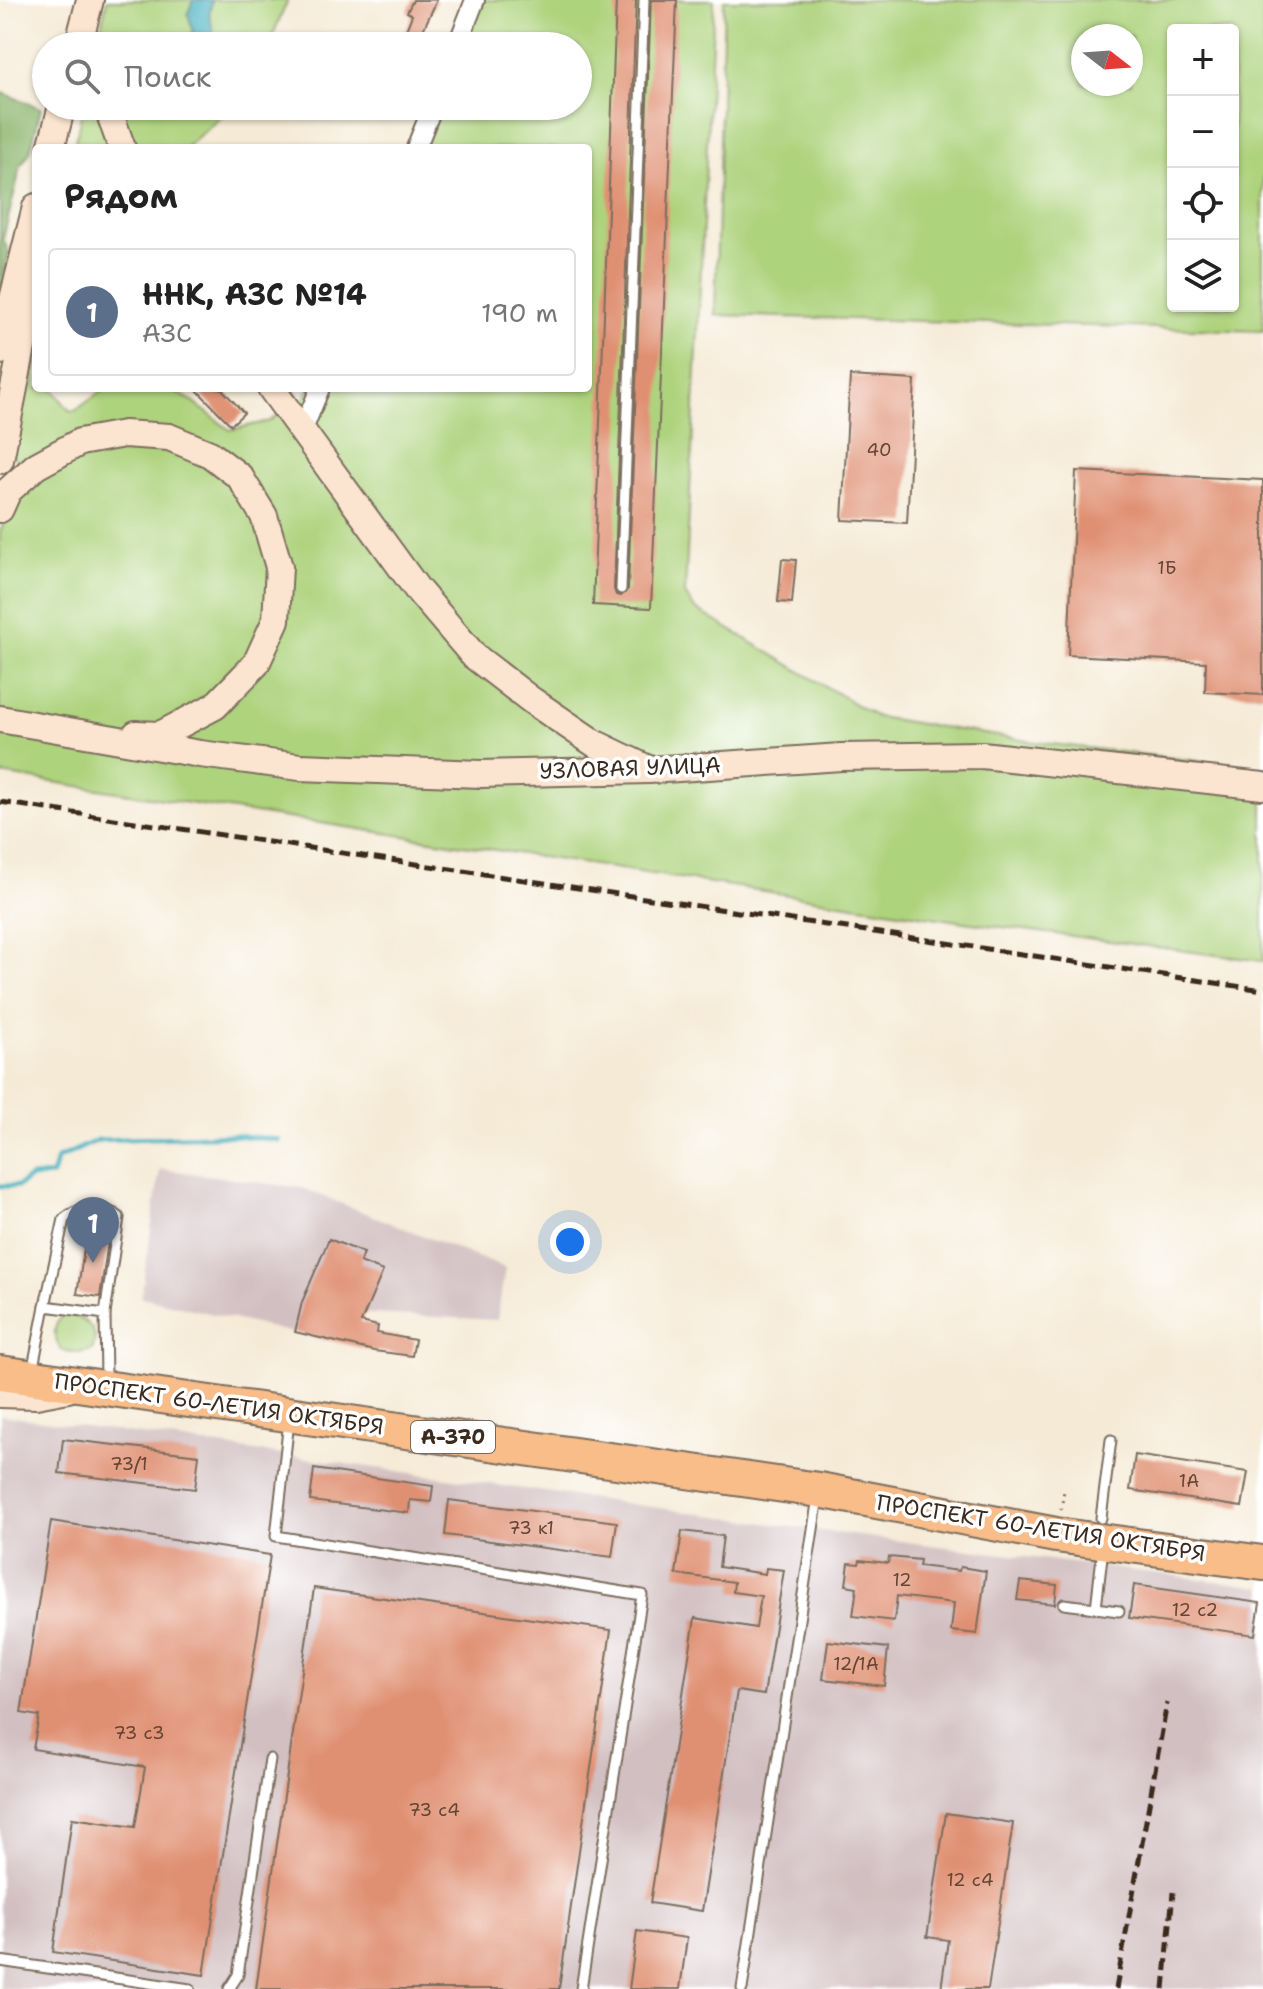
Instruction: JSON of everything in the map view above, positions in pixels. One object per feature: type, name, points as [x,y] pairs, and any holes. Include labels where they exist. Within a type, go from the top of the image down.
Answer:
[{"type":"highway","name":"ПРОСПЕКТ 60-ЛЕТИЯ ОКТЯБРЯ","points":[[16,1375],[1102,1530],[1263,1563]]},
{"type":"highway","name":"ПРОСПЕКТ 60-ЛЕТИЯ ОКТЯБРЯ","points":[[1102,1530],[1263,1540]]},
{"type":"street","points":[[462,32],[475,0]]},
{"type":"street","points":[[83,32],[90,2]]},
{"type":"street","points":[[90,2],[95,32]]},
{"type":"street","points":[[52,144],[58,120]]},
{"type":"street","points":[[62,144],[66,120]]},
{"type":"street","points":[[112,120],[121,144]]},
{"type":"street","points":[[418,144],[427,120]]},
{"type":"street","points":[[0,351],[32,223]]},
{"type":"street","points":[[0,460],[32,296]]},
{"type":"street","points":[[274,392],[417,589],[474,656],[594,743],[649,770]]},
{"type":"street","points":[[302,432],[318,392]]},
{"type":"street","points":[[0,509],[8,491],[36,466],[80,442],[124,434],[169,437],[210,454],[240,477],[264,516],[279,567],[276,620],[256,664],[199,722],[197,731],[201,743],[219,756]]},
{"type":"street","points":[[76,734],[160,735],[215,706]]},
{"type":"street","name":"УЗЛОВАЯ УЛИЦА","points":[[0,719],[76,734],[300,767],[481,774],[649,770],[841,757],[982,755],[1263,786]]},
{"type":"street","points":[[0,1394],[36,1395],[97,1386]]},
{"type":"lane","points":[[621,589],[644,0]]},
{"type":"lane","points":[[16,1375],[45,1306],[64,1219],[78,1209],[110,1212],[119,1217],[97,1386]]},
{"type":"lane","points":[[45,1306],[105,1314]]},
{"type":"lane","points":[[290,1414],[276,1536],[642,1595],[581,1989]]},
{"type":"lane","points":[[1096,1608],[1111,1440]]},
{"type":"lane","points":[[742,1989],[819,1490]]},
{"type":"lane","points":[[1064,1604],[1119,1611]]},
{"type":"lane","points":[[229,1989],[238,1975],[270,1759]]},
{"type":"lane","points":[[0,1961],[190,1989]]},
{"type":"shaded area","points":[[160,1169],[302,1188],[505,1268],[497,1320],[333,1312],[327,1341],[141,1297]]},
{"type":"shaded area","points":[[0,1415],[836,1533],[1263,1587],[1263,1989],[0,1989]]},
{"type":"green space","points":[[107,0],[193,0],[188,14],[192,32],[100,32]]},
{"type":"green space","points":[[212,0],[288,0],[274,32],[213,32],[209,15]]},
{"type":"green space","points":[[466,0],[714,0],[685,594],[694,608],[877,717],[1035,742],[1197,761],[1263,776],[1263,961],[971,923],[0,774],[0,532],[9,511],[17,460],[10,454],[32,346],[32,392],[55,392],[69,410],[75,411],[101,392],[175,392],[230,430],[270,421],[286,409],[274,392],[295,392],[303,402],[307,392],[592,392],[592,144],[408,144],[417,120],[592,120],[592,32],[453,32]]},
{"type":"green space","points":[[724,0],[1263,0],[1263,331],[715,315]]},
{"type":"green space","points":[[0,92],[32,104],[32,120],[38,120],[30,152],[21,165],[3,239],[9,253],[0,297]]},
{"type":"green space","points":[[80,120],[218,120],[190,144],[75,144]]},
{"type":"green space","points":[[69,1314],[90,1327],[95,1337],[92,1350],[79,1353],[61,1350],[55,1328],[62,1315]]},
{"type":"water","points":[[193,0],[212,0],[209,15],[213,32],[192,32],[188,14]]},
{"type":"building","points":[[413,0],[437,0],[423,30],[428,32],[405,32],[412,15],[407,12]]},
{"type":"building","points":[[616,0],[636,0],[614,589],[616,595],[621,596],[628,589],[651,0],[677,0],[651,608],[593,605]]},
{"type":"building","points":[[850,376],[915,380],[907,523],[842,520]]},
{"type":"building","points":[[199,392],[225,392],[244,413],[231,425]]},
{"type":"building","points":[[1076,471],[1263,480],[1263,695],[1205,692],[1206,662],[1068,655]]},
{"type":"building","points":[[782,559],[796,560],[792,603],[778,602]]},
{"type":"building","points":[[88,1224],[110,1228],[100,1297],[77,1294]]},
{"type":"building","points":[[329,1239],[364,1253],[360,1262],[383,1271],[361,1322],[378,1326],[377,1333],[415,1340],[412,1356],[374,1351],[295,1332],[302,1302]]},
{"type":"building","points":[[63,1439],[199,1455],[195,1489],[59,1473]]},
{"type":"building","points":[[1135,1455],[1248,1472],[1242,1507],[1130,1490]]},
{"type":"building","points":[[314,1469],[433,1486],[431,1502],[410,1500],[409,1513],[310,1501]]},
{"type":"building","points":[[449,1500],[617,1522],[612,1557],[445,1535]]},
{"type":"building","points":[[51,1521],[270,1555],[204,1975],[53,1952],[72,1818],[135,1827],[145,1767],[33,1749],[39,1716],[21,1713]]},
{"type":"building","points":[[682,1531],[723,1536],[719,1567],[765,1574],[766,1568],[784,1570],[764,1695],[737,1691],[702,1911],[650,1903],[695,1618],[756,1628],[761,1596],[733,1592],[734,1582],[676,1574]]},
{"type":"building","points":[[889,1557],[920,1560],[919,1566],[986,1571],[977,1634],[951,1631],[954,1603],[897,1596],[894,1621],[853,1616],[857,1587],[846,1585],[849,1563],[859,1564],[860,1560],[888,1563]]},
{"type":"building","points":[[1020,1581],[1057,1585],[1055,1604],[1017,1600]]},
{"type":"building","points":[[1134,1585],[1260,1603],[1255,1635],[1129,1618]]},
{"type":"building","points":[[314,1588],[611,1630],[559,1989],[256,1989]]},
{"type":"building","points":[[828,1641],[888,1648],[884,1686],[823,1679]]},
{"type":"building","points":[[946,1813],[1013,1823],[988,1989],[941,1989],[948,1940],[927,1937]]},
{"type":"building","points":[[637,1931],[687,1938],[680,1989],[629,1989]]},
{"type":"waterway","points":[[0,1186],[18,1186],[31,1177],[52,1175],[57,1159],[98,1140],[235,1135],[279,1140]]},
{"type":"railway","points":[[0,802],[1263,990]]},
{"type":"railway","points":[[1116,1989],[1167,1703]]},
{"type":"railway","points":[[1164,1989],[1173,1892]]},
{"type":"place","name":"ННК, АЗС №14","points":[[93,1263]]}]
